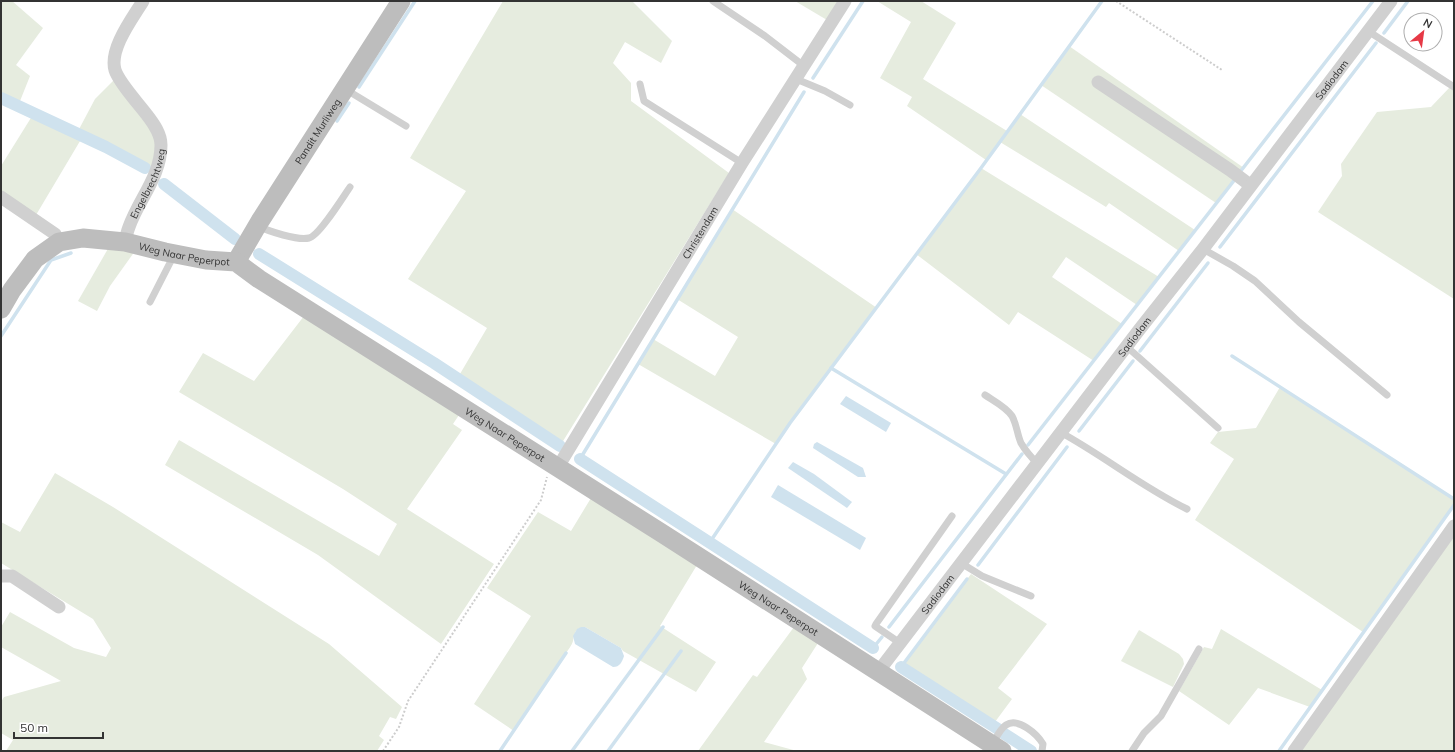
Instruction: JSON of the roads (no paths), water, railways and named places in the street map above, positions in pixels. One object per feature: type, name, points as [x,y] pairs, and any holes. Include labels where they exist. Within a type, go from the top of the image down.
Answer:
[{"type":"street","name":"Engelbrechtweg","points":[[125,242],[129,226],[158,168],[161,144],[159,133],[153,122],[119,79],[115,71],[114,62],[118,43],[143,1]]},
{"type":"street","name":"Pandit Murliweg","points":[[236,262],[401,1]]},
{"type":"street","name":"Christendam","points":[[554,465],[845,1]]},
{"type":"street","name":"Sadiodam","points":[[878,672],[1126,346],[1203,249],[1250,185],[1391,1]]},
{"type":"street","points":[[1098,82],[1250,185]]},
{"type":"street","points":[[1,197],[54,234],[59,242]]},
{"type":"street","name":"Weg Naar Peperpot","points":[[1,309],[19,279],[35,259],[59,242],[83,238],[125,242],[206,260],[236,262],[259,279],[878,672],[994,749]]},
{"type":"street","points":[[1294,751],[1454,526]]},
{"type":"street","points":[[1,576],[12,576],[59,608]]},
{"type":"lane","points":[[713,1],[765,36],[804,66]]},
{"type":"lane","points":[[1368,31],[1454,87]]},
{"type":"lane","points":[[796,79],[825,91],[850,105]]},
{"type":"lane","points":[[640,84],[644,101],[742,163]]},
{"type":"lane","points":[[344,89],[406,126]]},
{"type":"lane","points":[[258,226],[269,231],[303,239],[311,238],[318,232],[350,187]]},
{"type":"lane","points":[[1203,249],[1234,266],[1255,281],[1299,322],[1387,394]]},
{"type":"lane","points":[[150,302],[175,254]]},
{"type":"lane","points":[[1126,346],[1218,428]]},
{"type":"lane","points":[[985,395],[1001,405],[1011,415],[1016,425],[1020,442],[1037,463]]},
{"type":"lane","points":[[1060,432],[1083,445],[1162,496],[1187,509]]},
{"type":"lane","points":[[900,643],[876,626],[876,624],[952,516]]},
{"type":"lane","points":[[961,563],[982,576],[1031,596]]},
{"type":"lane","points":[[1132,751],[1144,733],[1161,716],[1199,649]]},
{"type":"lane","points":[[994,749],[1006,724],[1012,722],[1032,732],[1039,738],[1043,744],[1042,751]]},
{"type":"water","points":[[846,396],[891,423],[886,432],[840,404]]},
{"type":"water","points":[[817,442],[863,468],[866,477],[858,477],[813,448],[814,444]]},
{"type":"water","points":[[793,462],[814,474],[852,502],[847,508],[788,468]]},
{"type":"water","points":[[778,485],[866,538],[860,550],[771,497]]},
{"type":"water","points":[[585,627],[621,648],[624,656],[620,664],[613,667],[575,644],[573,636],[577,629]]},
{"type":"waterway","points":[[359,87],[415,1]]},
{"type":"waterway","points":[[813,78],[863,1]]},
{"type":"waterway","points":[[710,542],[790,423],[981,168],[1102,1]]},
{"type":"waterway","points":[[1240,172],[1373,1]]},
{"type":"waterway","points":[[1384,33],[1408,1]]},
{"type":"waterway","points":[[1220,247],[1376,43]]},
{"type":"waterway","points":[[580,459],[804,92]]},
{"type":"waterway","points":[[1,98],[106,147],[145,168]]},
{"type":"waterway","points":[[337,121],[349,103]]},
{"type":"waterway","points":[[1028,445],[1236,178]]},
{"type":"waterway","points":[[164,184],[235,239]]},
{"type":"waterway","points":[[1,336],[51,260],[71,253]]},
{"type":"waterway","points":[[259,254],[434,363],[560,446]]},
{"type":"waterway","points":[[1140,351],[1208,263]]},
{"type":"waterway","points":[[1232,356],[1454,499]]},
{"type":"waterway","points":[[1079,431],[1133,361]]},
{"type":"waterway","points":[[831,368],[1006,474]]},
{"type":"waterway","points":[[978,565],[1067,447]]},
{"type":"waterway","points":[[889,627],[1022,454]]},
{"type":"waterway","points":[[580,459],[873,648]]},
{"type":"waterway","points":[[1279,751],[1454,505]]},
{"type":"waterway","points":[[901,667],[967,579]]},
{"type":"waterway","points":[[572,751],[663,627]]},
{"type":"waterway","points":[[873,648],[882,637]]},
{"type":"waterway","points":[[608,751],[681,651]]},
{"type":"waterway","points":[[500,751],[566,653]]},
{"type":"waterway","points":[[901,667],[998,729]]},
{"type":"waterway","points":[[1003,733],[1031,751]]}]
